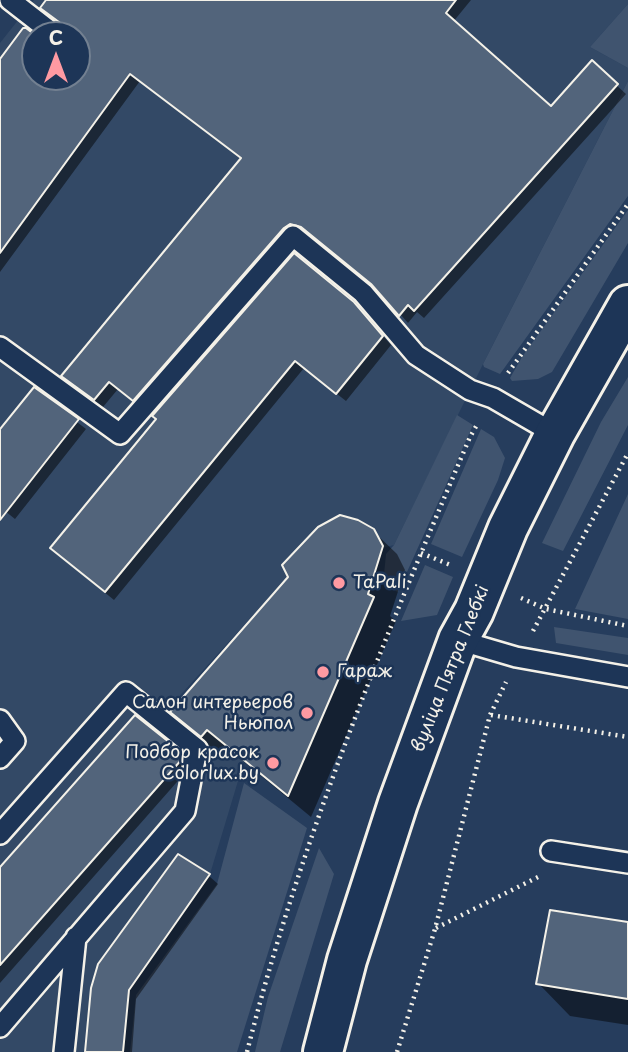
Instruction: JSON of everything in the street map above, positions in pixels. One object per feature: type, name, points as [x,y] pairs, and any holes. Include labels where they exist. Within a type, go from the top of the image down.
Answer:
[{"type":"main road","name":"вуліца Пятра Глебкі","points":[[323,1052],[347,960],[398,803],[458,640],[474,611],[508,527],[555,434],[628,305]]},
{"type":"lane","points":[[10,0],[37,21]]},
{"type":"lane","points":[[0,347],[120,433],[293,236],[363,293],[416,355],[470,390],[493,398],[555,434]]},
{"type":"lane","points":[[458,640],[516,657],[628,677]]},
{"type":"lane","points":[[0,834],[126,692],[197,749],[185,811],[0,1027]]},
{"type":"lane","points":[[0,720],[15,741],[0,758]]},
{"type":"lane","points":[[551,851],[628,863]]},
{"type":"lane","points":[[64,1052],[76,937]]},
{"type":"path","points":[[247,1052],[262,990],[313,832],[416,565],[470,437],[514,363],[628,204]]},
{"type":"path","points":[[397,1052],[435,929],[490,715],[516,657],[546,610],[628,453]]},
{"type":"path","points":[[546,610],[628,626]]},
{"type":"path","points":[[490,715],[628,737]]},
{"type":"path","points":[[435,929],[550,872]]},
{"type":"shaded area","points":[[34,0],[628,0],[628,4],[590,47],[628,68],[628,81],[394,545],[382,548],[374,529],[358,520],[340,515],[318,527],[282,565],[288,577],[174,702],[244,761],[210,874],[129,990],[123,1052],[0,1052],[0,43]]},
{"type":"shaded area","points":[[628,4],[628,68],[590,47]]},
{"type":"shaded area","points":[[628,81],[628,196],[500,374],[484,367],[483,364]]},
{"type":"shaded area","points":[[628,210],[628,243],[552,372],[538,379],[512,381],[510,378],[522,357]]},
{"type":"shaded area","points":[[628,377],[628,425],[563,551],[542,543],[601,422]]},
{"type":"shaded area","points":[[457,415],[473,425],[398,592],[383,585],[386,554],[394,545]]},
{"type":"shaded area","points":[[481,429],[494,437],[505,458],[498,480],[462,557],[431,544]]},
{"type":"shaded area","points":[[628,494],[628,619],[575,609]]},
{"type":"shaded area","points":[[425,565],[453,577],[437,615],[401,621]]},
{"type":"shaded area","points":[[554,627],[628,638],[628,655],[556,643]]},
{"type":"shaded area","points":[[244,783],[307,828],[237,1052],[130,1052],[136,995],[217,884]]},
{"type":"shaded area","points":[[319,848],[334,874],[280,1052],[255,1052],[268,997]]},
{"type":"building","points":[[46,0],[456,0],[446,13],[551,106],[592,60],[618,84],[414,311],[408,305],[399,316],[371,284],[301,227],[290,224],[133,401],[109,382],[94,400],[61,376],[241,158],[130,74],[0,253],[0,59],[21,31],[21,91],[91,91],[91,21],[58,21],[40,8]]},
{"type":"building","points":[[294,253],[354,302],[383,336],[336,394],[295,361],[105,592],[50,548],[156,419],[152,416]]},
{"type":"building","points":[[34,387],[79,419],[0,520],[0,429]]},
{"type":"building","points":[[340,515],[358,520],[374,529],[383,546],[368,594],[374,597],[288,796],[207,730],[201,737],[170,712],[288,577],[282,565],[318,527]]},
{"type":"building","points":[[135,715],[184,754],[183,758],[0,965],[0,867]]},
{"type":"building","points":[[178,854],[210,874],[129,990],[123,1052],[85,1052],[91,988],[98,964]]},
{"type":"building","points":[[550,910],[628,922],[628,999],[536,984]]},
{"type":"place","name":"TaPali","points":[[339,583]]},
{"type":"place","name":"Гараж","points":[[323,672]]},
{"type":"place","name":"Салон интерьеров Ньюпол","points":[[307,713]]},
{"type":"place","name":"Подбор красок Colorlux.by","points":[[273,763]]}]
